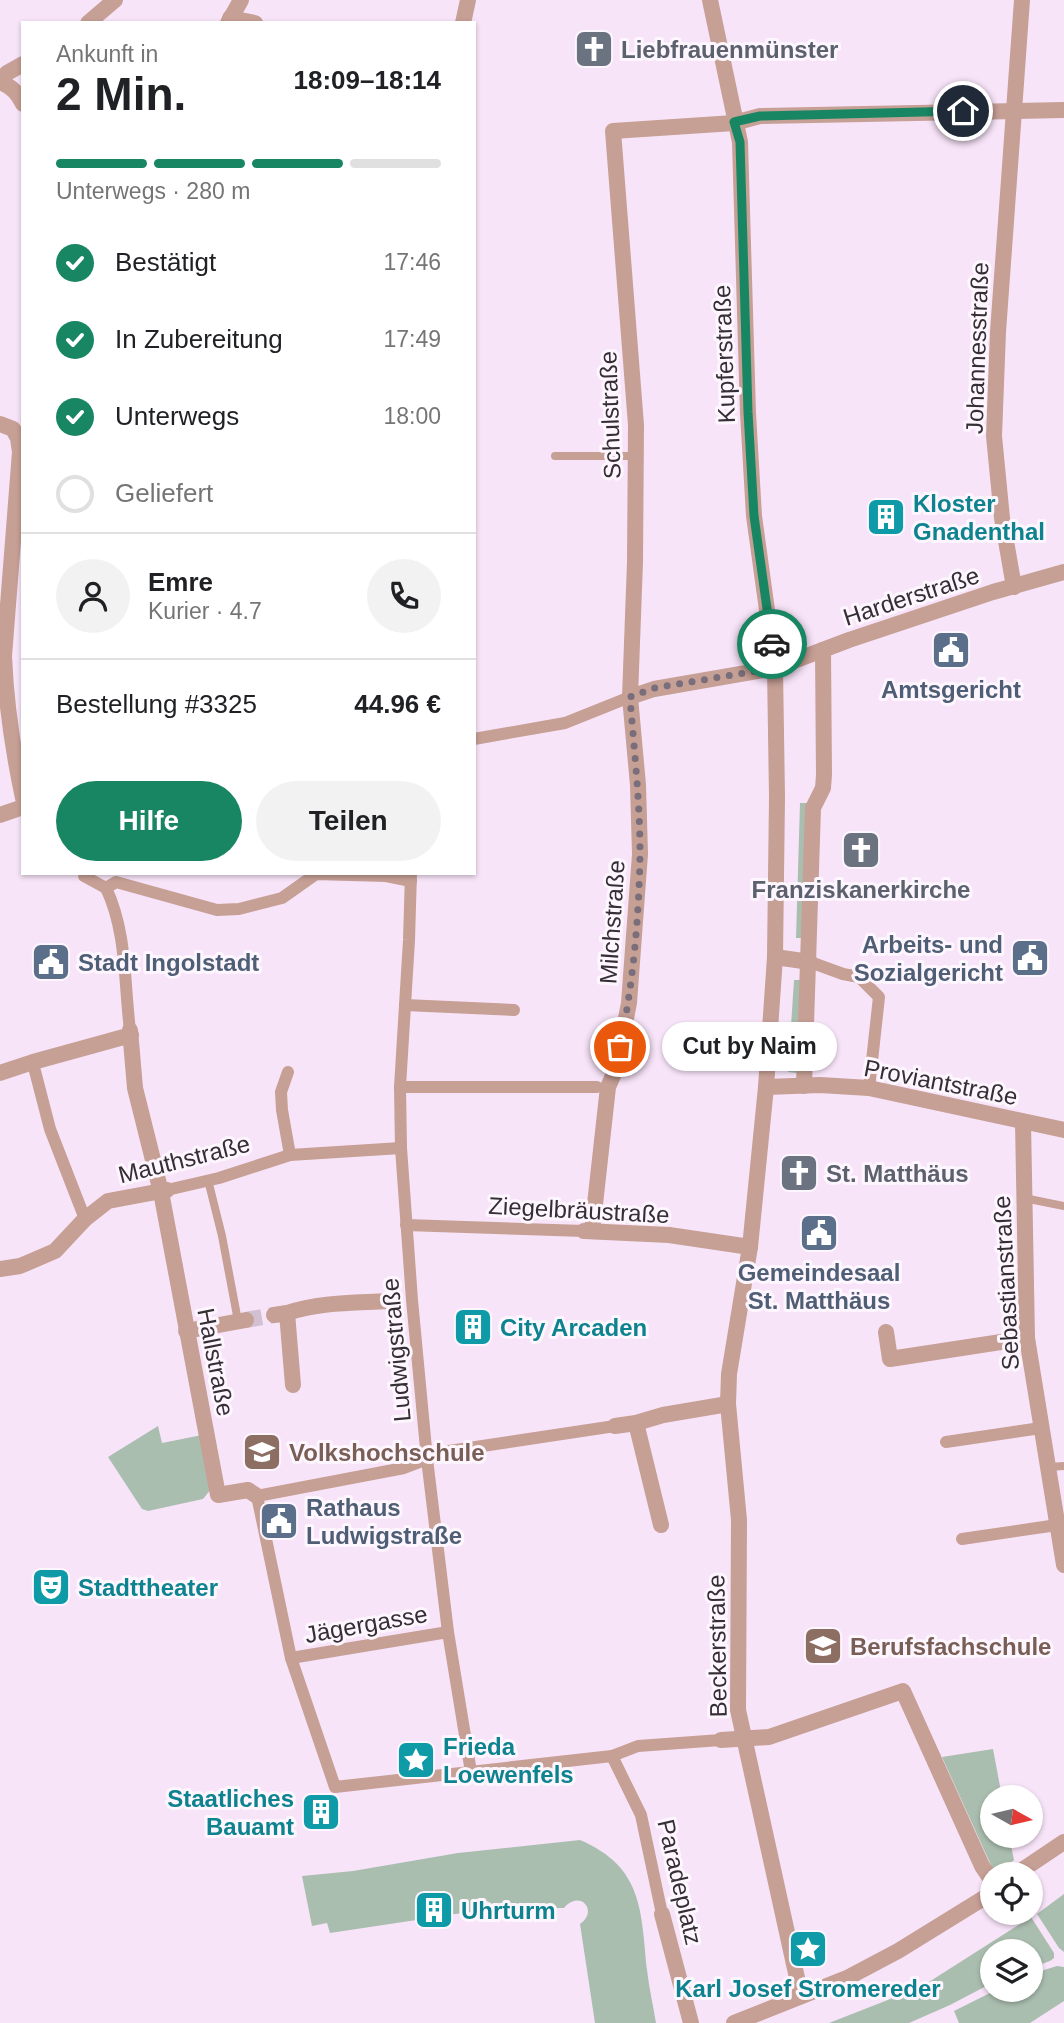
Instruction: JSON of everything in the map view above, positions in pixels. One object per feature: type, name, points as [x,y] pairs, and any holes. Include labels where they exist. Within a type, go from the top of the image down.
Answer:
[{"type":"street","points":[[90,21],[115,0]]},
{"type":"street","points":[[229,21],[241,0]]},
{"type":"street","points":[[463,21],[468,0]]},
{"type":"street","name":"Kupferstraße","points":[[710,0],[740,142],[748,412],[754,516],[775,668],[775,957],[766,1087]]},
{"type":"street","name":"Johannesstraße","points":[[1014,587],[1002,518],[994,436],[998,332],[1022,0]]},
{"type":"street","points":[[21,65],[7,73],[0,82],[10,86],[21,100]]},
{"type":"street","points":[[734,122],[760,116],[1064,110]]},
{"type":"street","name":"Schulstraße","points":[[630,697],[636,425],[613,131],[734,122]]},
{"type":"street","points":[[6,427],[18,438],[20,452],[3,620],[5,689],[21,787]]},
{"type":"street","name":"Harderstraße","points":[[630,697],[654,688],[775,668],[1064,572]]},
{"type":"street","points":[[804,1086],[813,808],[823,788],[824,775],[824,650]]},
{"type":"street","points":[[476,739],[565,723],[630,697]]},
{"type":"street","name":"Milchstraße","points":[[588,1231],[603,1087],[616,1069],[629,1003],[639,876],[638,785],[630,697]]},
{"type":"street","points":[[0,815],[21,808]]},
{"type":"street","points":[[106,888],[116,883],[217,910],[239,909],[282,898],[315,875]]},
{"type":"street","points":[[351,875],[411,877]]},
{"type":"street","points":[[0,1073],[131,1033],[123,950],[114,906],[106,888],[84,876]]},
{"type":"street","name":"Ludwigstraße","points":[[411,877],[400,1087],[406,1225],[427,1460],[448,1632],[471,1772]]},
{"type":"street","points":[[775,957],[810,962],[859,977],[878,997],[869,1088]]},
{"type":"street","points":[[405,1005],[513,1010]]},
{"type":"street","name":"Hallstraße","points":[[131,1033],[135,1088],[163,1191],[186,1331],[218,1495],[248,1490],[257,1496],[404,1468],[449,1451],[615,1426]]},
{"type":"street","points":[[32,1062],[54,1139],[85,1219]]},
{"type":"street","points":[[288,1072],[281,1091],[290,1156]]},
{"type":"street","points":[[400,1087],[603,1087]]},
{"type":"street","name":"Proviantstraße","points":[[766,1087],[869,1088],[1064,1130]]},
{"type":"street","name":"Beckerstraße","points":[[766,1087],[750,1247],[729,1374],[728,1404],[739,1520],[738,1710],[801,1996]]},
{"type":"street","name":"Sebastianstraße","points":[[1023,1122],[1027,1338],[1041,1428],[1056,1466],[1057,1525],[1064,1565]]},
{"type":"street","name":"Mauthstraße","points":[[0,1269],[20,1266],[55,1251],[85,1219],[108,1201],[208,1180],[290,1156],[401,1148]]},
{"type":"street","name":"Ziegelbräustraße","points":[[406,1225],[669,1235],[750,1247]]},
{"type":"street","points":[[293,1385],[280,1314],[304,1307],[412,1300]]},
{"type":"street","points":[[186,1331],[242,1321]]},
{"type":"street","points":[[886,1332],[890,1359],[1027,1338]]},
{"type":"street","points":[[615,1426],[728,1404]]},
{"type":"street","points":[[636,1423],[660,1525]]},
{"type":"street","points":[[946,1442],[1041,1428]]},
{"type":"street","points":[[257,1496],[291,1658],[335,1787],[612,1756],[638,1746],[769,1737],[903,1691],[980,1862]]},
{"type":"street","points":[[962,1539],[1057,1525]]},
{"type":"street","name":"Jägergasse","points":[[291,1658],[448,1632]]},
{"type":"street","name":"Paradeplatz","points":[[612,1756],[641,1815],[662,1914],[691,2023]]},
{"type":"street","points":[[1034,1862],[1064,1842]]},
{"type":"street","points":[[734,2023],[847,1978],[898,1951],[980,1900]]},
{"type":"lane","points":[[555,456],[636,456]]},
{"type":"lane","points":[[208,1180],[242,1321]]},
{"type":"lane","points":[[1024,1198],[1064,1206]]},
{"type":"green space","points":[[800,803],[808,803],[804,938],[796,938]]},
{"type":"green space","points":[[794,980],[803,980],[797,1073],[788,1072]]},
{"type":"green space","points":[[158,1426],[162,1443],[202,1435],[211,1489],[203,1499],[148,1511],[142,1509],[108,1457]]},
{"type":"green space","points":[[993,1749],[1000,1785],[980,1785],[980,1841],[942,1757]]},
{"type":"green space","points":[[580,1840],[616,1863],[635,1893],[643,1928],[656,2023],[595,2023],[580,1924],[588,1913],[588,1908],[581,1901],[570,1903],[564,1908],[495,1907],[488,1901],[481,1900],[471,1912],[448,1915],[445,1902],[421,1906],[423,1919],[330,1933],[327,1923],[312,1926],[302,1876],[353,1871],[458,1853]]},
{"type":"green space","points":[[983,1848],[1012,1848],[1014,1860],[1012,1862],[990,1862]]},
{"type":"green space","points":[[1064,1894],[1064,1952],[1043,1923],[1043,1910]]},
{"type":"green space","points":[[1018,1925],[1036,1925],[1054,1953],[1054,1958],[1043,1964],[1043,1939],[996,1939]]},
{"type":"green space","points":[[980,1949],[980,1989],[950,2005],[909,2023],[829,2023],[921,1987]]},
{"type":"green space","points":[[1064,1967],[1064,2001],[1030,2023],[959,2023],[954,2011],[980,1998],[980,2002],[1043,2002],[1043,1970]]},
{"type":"tunnel","points":[[246,1320],[274,1315]]},
{"type":"way so far","points":[[620,1047],[629,1003],[640,854],[638,785],[630,697],[654,688],[775,668],[772,644]]},
{"type":"place","name":"Liebfrauenmünster","points":[[594,49]]},
{"type":"place","name":"Kloster Gnadenthal","points":[[886,517]]},
{"type":"place","name":"Amtsgericht","points":[[951,650]]},
{"type":"place","name":"Franziskanerkirche","points":[[861,850]]},
{"type":"place","name":"Arbeits- und Sozialgericht","points":[[1030,958]]},
{"type":"place","name":"Stadt Ingolstadt","points":[[51,962]]},
{"type":"place","name":"Cut by Naim","points":[[620,1047]]},
{"type":"place","name":"St. Matthäus","points":[[799,1173]]},
{"type":"place","name":"Gemeindesaal St. Matthäus","points":[[819,1233]]},
{"type":"place","name":"City Arcaden","points":[[473,1327]]},
{"type":"place","name":"Volkshochschule","points":[[262,1452]]},
{"type":"place","name":"Rathaus Ludwigstraße","points":[[279,1521]]},
{"type":"place","name":"Stadttheater","points":[[51,1587]]},
{"type":"place","name":"Berufsfachschule","points":[[823,1646]]},
{"type":"place","name":"Frieda Loewenfels","points":[[416,1760]]},
{"type":"place","name":"Staatliches Bauamt","points":[[321,1812]]},
{"type":"place","name":"Uhrturm","points":[[434,1910]]},
{"type":"place","name":"Karl Josef Stromereder","points":[[808,1949]]},
{"type":"route","points":[[772,644],[754,516],[748,412],[740,142],[734,122],[760,116],[963,111]]}]
